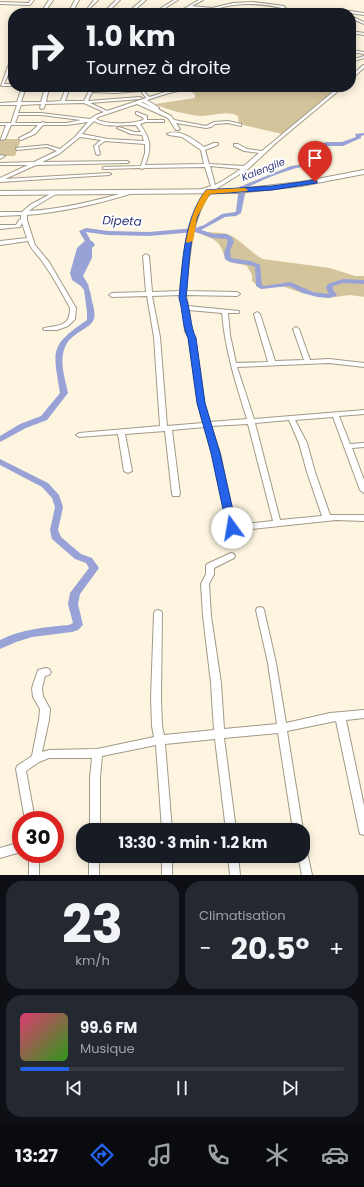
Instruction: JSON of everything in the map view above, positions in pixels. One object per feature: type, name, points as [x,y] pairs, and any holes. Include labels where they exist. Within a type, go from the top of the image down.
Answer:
[{"type":"highway","points":[[0,193],[198,192],[211,190],[237,191],[296,185],[364,172]]},
{"type":"street","points":[[0,2],[30,4],[32,0]]},
{"type":"street","points":[[89,8],[96,0]]},
{"type":"street","points":[[110,8],[118,0]]},
{"type":"street","points":[[135,8],[144,0]]},
{"type":"street","points":[[163,8],[176,0]]},
{"type":"street","points":[[189,7],[200,0]]},
{"type":"street","points":[[216,8],[224,5],[255,2],[284,8]]},
{"type":"street","points":[[189,7],[196,8]]},
{"type":"street","points":[[356,73],[364,66]]},
{"type":"street","points":[[1,86],[8,70]]},
{"type":"street","points":[[3,139],[16,114],[23,92]]},
{"type":"street","points":[[21,139],[32,134],[44,122],[42,116],[46,92]]},
{"type":"street","points":[[63,102],[66,92]]},
{"type":"street","points":[[85,102],[90,92]]},
{"type":"street","points":[[109,101],[111,92]]},
{"type":"street","points":[[143,92],[147,99],[157,108],[151,113],[156,116],[170,116],[178,129]]},
{"type":"street","points":[[0,124],[82,122],[93,119],[106,112],[173,92]]},
{"type":"street","points":[[335,92],[285,132],[246,168],[231,180],[211,190],[203,199],[191,227],[183,298],[186,308],[188,331],[192,338],[201,403],[208,425],[232,528],[327,518],[364,518]]},
{"type":"street","points":[[0,104],[147,99]]},
{"type":"street","points":[[85,102],[106,112]]},
{"type":"street","points":[[137,102],[155,110]]},
{"type":"street","points":[[137,113],[146,116],[145,121]]},
{"type":"street","points":[[16,114],[93,119],[100,123],[112,125],[137,124],[145,121],[164,121]]},
{"type":"street","points":[[74,119],[82,122]]},
{"type":"street","points":[[0,181],[60,150],[79,135],[93,119]]},
{"type":"street","points":[[174,121],[206,127],[214,123],[228,122],[240,125]]},
{"type":"street","points":[[137,124],[144,134],[149,149],[142,168]]},
{"type":"street","points":[[112,125],[133,133],[144,134]]},
{"type":"street","points":[[169,134],[177,133],[189,137],[203,149],[208,165],[211,190]]},
{"type":"street","points":[[79,135],[105,140],[147,143]]},
{"type":"street","points":[[98,154],[96,146],[105,140]]},
{"type":"street","points":[[203,149],[216,144]]},
{"type":"street","points":[[236,145],[241,148],[262,152]]},
{"type":"street","points":[[18,149],[47,146],[60,150]]},
{"type":"street","points":[[0,164],[127,162]]},
{"type":"street","points":[[105,168],[186,167],[208,165],[246,168]]},
{"type":"street","points":[[0,174],[17,172]]},
{"type":"street","points":[[0,181],[109,174]]},
{"type":"street","points":[[0,214],[81,207],[131,192]]},
{"type":"street","points":[[46,329],[64,327],[74,315],[73,308],[46,262],[36,252],[24,221],[24,213],[36,202],[54,193]]},
{"type":"street","points":[[0,227],[18,226],[21,221],[24,221]]},
{"type":"street","points":[[0,243],[30,239]]},
{"type":"street","points":[[146,256],[149,294],[157,337],[166,428],[176,494]]},
{"type":"street","points":[[112,295],[183,293],[237,294]]},
{"type":"street","points":[[186,308],[237,312]]},
{"type":"street","points":[[225,311],[228,339],[241,394],[251,421],[277,523]]},
{"type":"street","points":[[257,314],[272,363]]},
{"type":"street","points":[[296,329],[308,362]]},
{"type":"street","points":[[235,365],[308,362],[338,362],[364,365]]},
{"type":"street","points":[[79,435],[364,412]]},
{"type":"street","points":[[335,414],[362,480],[364,490]]},
{"type":"street","points":[[291,418],[303,443],[311,472],[327,518]]},
{"type":"street","points":[[121,432],[128,471]]},
{"type":"street","points":[[347,446],[364,445]]},
{"type":"street","points":[[230,823],[219,733],[216,683],[207,616],[205,584],[210,574],[210,566],[231,556]]},
{"type":"street","points":[[260,610],[272,663],[297,823]]},
{"type":"street","points":[[158,613],[156,698],[157,726],[160,740],[166,823]]},
{"type":"street","points":[[36,758],[45,709],[38,697],[37,688],[41,673],[46,672]]},
{"type":"street","points":[[28,811],[21,769],[36,758],[49,754],[97,753],[160,740],[282,728],[340,716],[364,714]]},
{"type":"street","points":[[340,716],[364,830]]},
{"type":"street","points":[[95,823],[95,776],[97,753]]},
{"type":"street","points":[[0,854],[12,850]]},
{"type":"street","points":[[34,863],[34,875]]},
{"type":"street","points":[[94,863],[94,875]]},
{"type":"street","points":[[167,863],[167,875]]},
{"type":"street","points":[[234,863],[235,875]]},
{"type":"street","points":[[304,863],[307,875]]},
{"type":"shaded area","points":[[191,92],[334,92],[321,104],[282,134],[239,124],[238,116],[229,113],[201,116],[171,110],[155,104],[195,98],[195,94]]},
{"type":"shaded area","points":[[0,139],[21,139],[15,156],[0,156]]},
{"type":"shaded area","points":[[208,232],[228,234],[239,240],[254,254],[263,259],[330,268],[355,276],[364,276],[364,297],[350,295],[328,298],[302,293],[282,286],[261,289],[252,281],[252,275],[247,266],[226,260],[219,244],[213,239],[203,235]]},
{"type":"water","points":[[87,239],[95,245],[92,248],[92,258],[83,276],[89,286],[87,290],[72,280],[70,273],[77,248]]},
{"type":"waterway","name":"Kalengile","points":[[196,230],[224,215],[236,214],[239,212],[242,194],[241,188],[260,179],[293,167],[316,164],[323,160],[320,146],[326,144],[343,144],[359,137],[357,135],[364,134]]},
{"type":"waterway","name":"Dipeta","points":[[87,248],[89,243],[82,231],[86,230],[108,233],[149,234],[196,230]]},
{"type":"waterway","name":"Dipeta","points":[[196,230],[213,236],[226,236],[230,238],[231,242],[227,252],[228,259],[251,263],[258,266],[259,286],[263,288],[290,284],[311,293],[329,296],[334,295],[329,288],[330,285],[343,281],[364,282]]},
{"type":"waterway","name":"Dipeta","points":[[0,439],[23,426],[44,418],[64,393],[59,366],[61,346],[70,335],[90,321],[91,316],[87,290],[80,281]]},
{"type":"waterway","name":"Dipeta","points":[[0,462],[45,485],[56,497],[59,507],[54,530],[57,539],[78,557],[89,560],[94,568],[75,593],[73,604],[78,625],[69,629],[56,629],[25,635],[0,645]]},
{"type":"slow traffic","points":[[189,241],[194,217],[208,192],[245,190]]},
{"type":"route","points":[[232,528],[216,453],[201,403],[192,338],[188,331],[186,308],[183,298],[191,227],[194,217],[208,192],[272,188],[315,182]]}]
